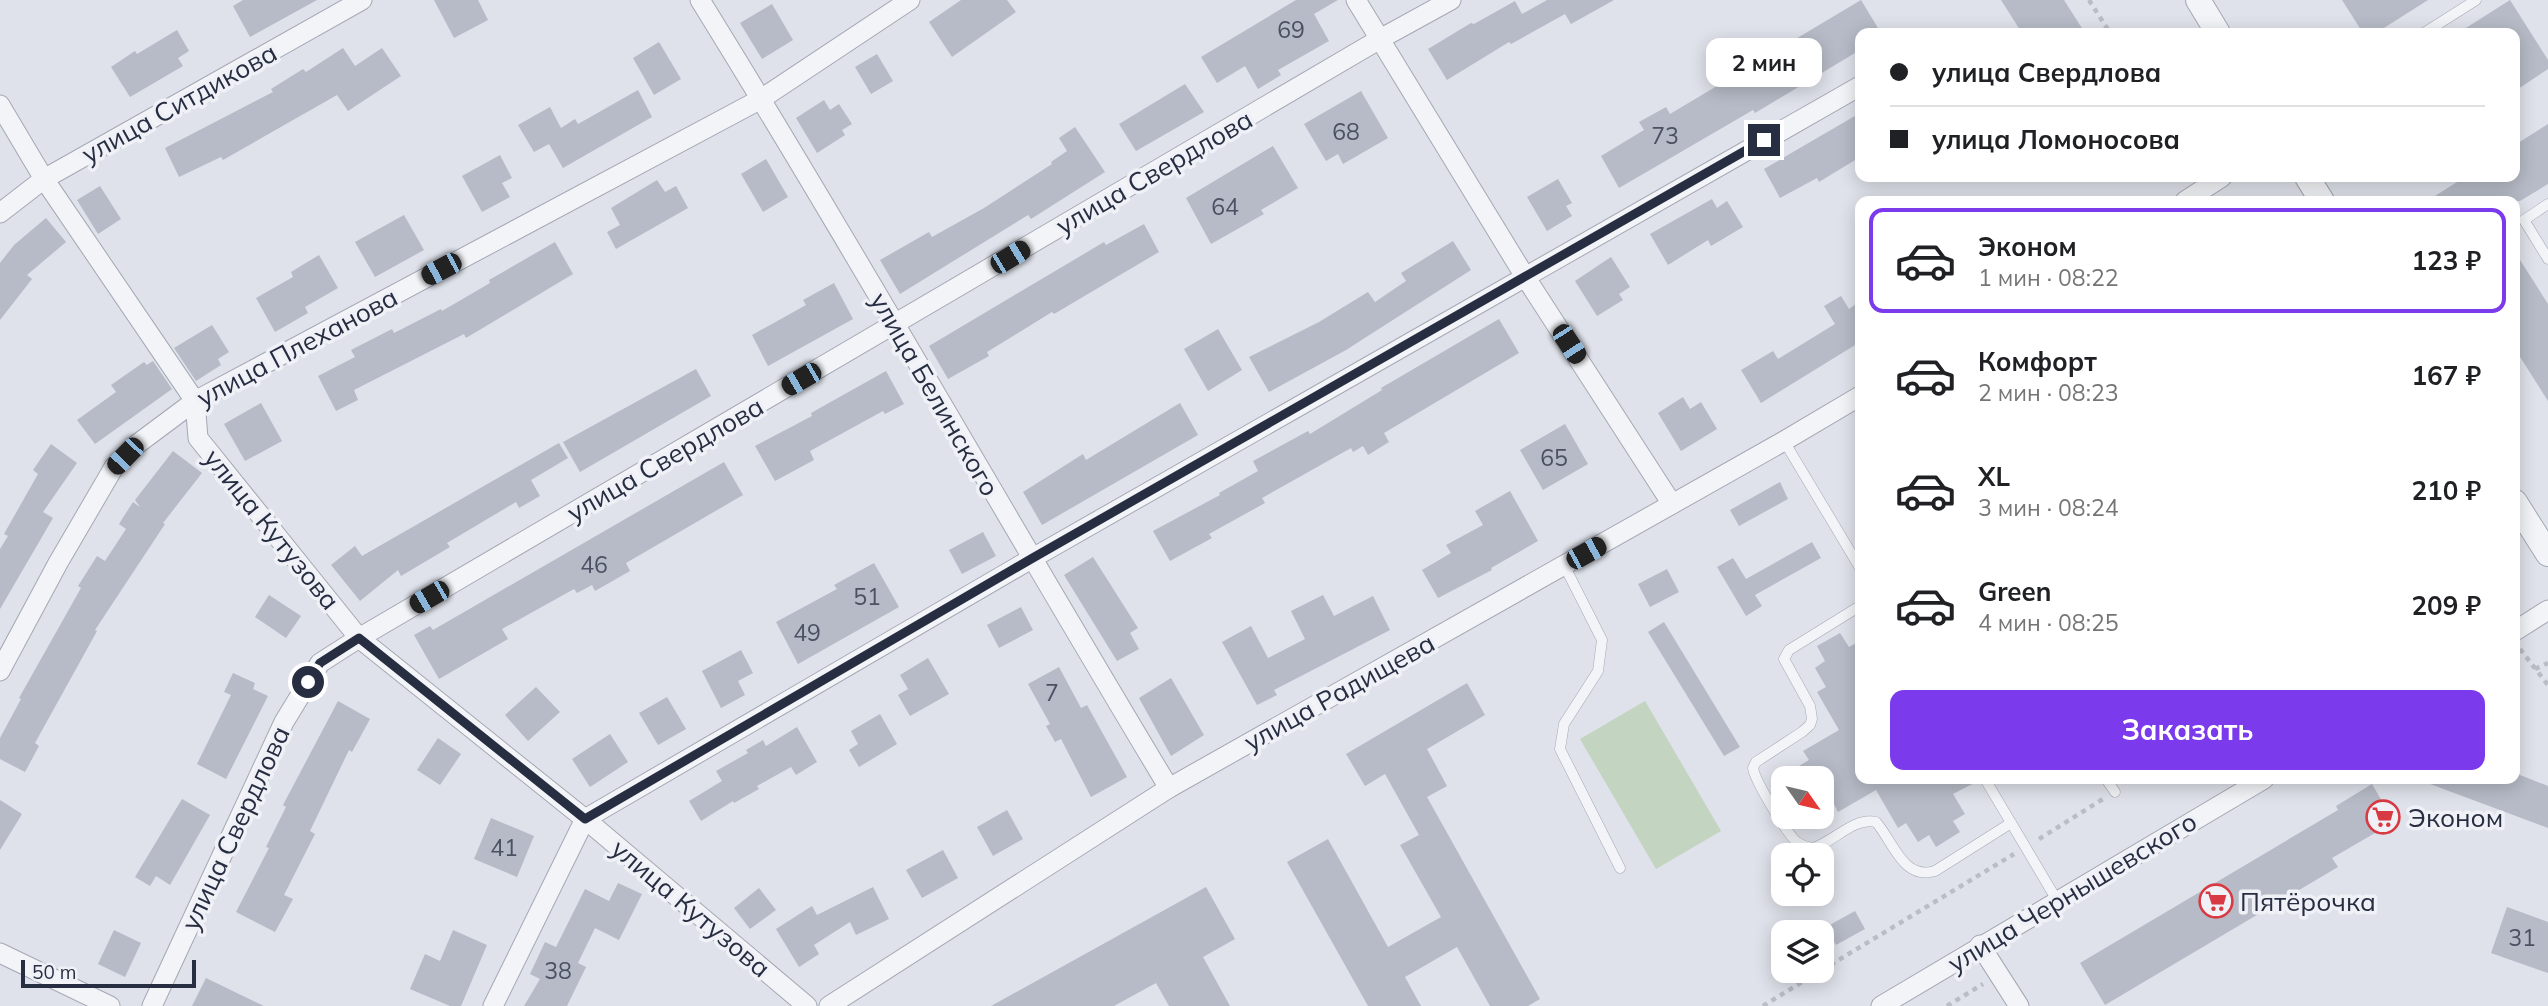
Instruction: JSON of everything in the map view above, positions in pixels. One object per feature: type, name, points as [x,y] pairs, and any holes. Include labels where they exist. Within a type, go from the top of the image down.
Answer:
[{"type":"street","name":"улица Ситдикова","points":[[0,213],[44,179],[362,0]]},
{"type":"street","name":"улица Белинского","points":[[700,0],[1169,788]]},
{"type":"street","name":"улица Плеханова","points":[[0,671],[64,552],[114,467],[136,444],[195,401],[761,99],[910,0]]},
{"type":"street","points":[[1356,0],[1524,275],[1672,504]]},
{"type":"street","name":"улица Свердлова","points":[[152,1006],[284,722],[320,663],[1380,39],[1451,0]]},
{"type":"street","points":[[2198,0],[2215,28]]},
{"type":"street","points":[[493,1006],[585,819],[1524,275],[1855,89]]},
{"type":"street","name":"улица Кутузова","points":[[0,105],[44,179],[195,401],[198,438],[359,638],[585,819],[807,1006]]},
{"type":"street","points":[[2193,196],[2214,182]]},
{"type":"street","name":"улица Радищева","points":[[829,1006],[1169,788],[1855,399]]},
{"type":"street","points":[[2520,510],[2548,554]]},
{"type":"street","points":[[2520,628],[2548,610]]},
{"type":"street","name":"улица Чернышевского","points":[[1881,1006],[2251,784]]},
{"type":"street","points":[[1980,946],[2019,1006]]},
{"type":"street","points":[[0,953],[110,1006]]},
{"type":"lane","points":[[2432,28],[2476,0]]},
{"type":"lane","points":[[2548,204],[2524,220],[2548,259]]},
{"type":"lane","points":[[1784,441],[1855,560]]},
{"type":"lane","points":[[1564,565],[1602,640],[1598,671],[1564,724],[1560,749],[1620,868]]},
{"type":"lane","points":[[1855,609],[1789,650],[1784,659],[1810,706],[1812,719],[1802,732],[1756,762],[1753,768],[1758,782],[1791,835],[1801,845],[1813,848],[1855,825],[1877,822],[1908,867],[1919,873],[1927,873],[1935,871],[2011,822]]},
{"type":"lane","points":[[1988,784],[2058,902]]},
{"type":"lane","points":[[2109,784],[2115,792]]},
{"type":"path","points":[[2089,0],[2107,28]]},
{"type":"path","points":[[2520,650],[2548,685]]},
{"type":"path","points":[[2535,669],[2548,663]]},
{"type":"path","points":[[1834,963],[2115,792]]},
{"type":"path","points":[[1947,1006],[1998,974]]},
{"type":"path","points":[[1763,1006],[1801,983]]},
{"type":"green space","points":[[1645,701],[1721,831],[1656,869],[1580,739]]},
{"type":"building","points":[[243,0],[317,0],[250,37],[233,6]]},
{"type":"building","points":[[434,0],[478,0],[488,20],[454,38]]},
{"type":"building","points":[[961,0],[1007,0],[1016,12],[952,57],[929,22]]},
{"type":"building","points":[[1296,0],[1338,0],[1314,14],[1329,41],[1278,70],[1281,75],[1258,89],[1245,66],[1217,83],[1201,57]]},
{"type":"building","points":[[1547,0],[1614,0],[1571,24],[1565,14],[1511,44],[1509,42],[1447,80],[1428,49],[1515,1],[1522,14]]},
{"type":"building","points":[[1861,0],[1878,28],[1855,28],[1855,53],[1755,113],[1753,110],[1619,188],[1601,156],[1644,130],[1639,122],[1666,107],[1670,114]]},
{"type":"building","points":[[2001,0],[2064,0],[2082,28],[2019,28]]},
{"type":"building","points":[[2342,0],[2428,0],[2384,28],[2360,28]]},
{"type":"building","points":[[2510,0],[2548,60],[2548,69],[2520,88],[2520,28],[2466,28]]},
{"type":"building","points":[[772,4],[793,40],[762,59],[740,23]]},
{"type":"building","points":[[177,30],[189,51],[178,58],[183,66],[130,97],[111,67],[135,51],[137,54]]},
{"type":"building","points":[[659,42],[681,79],[654,95],[633,58]]},
{"type":"building","points":[[343,48],[355,66],[382,48],[401,76],[348,111],[337,95],[223,160],[221,157],[179,177],[165,148],[273,92],[271,89],[303,69],[306,72]]},
{"type":"building","points":[[877,54],[893,81],[871,94],[855,67]]},
{"type":"building","points":[[1185,84],[1204,112],[1136,151],[1119,124]]},
{"type":"building","points":[[638,90],[652,117],[563,168],[549,144],[534,152],[518,125],[550,107],[561,128],[575,119],[578,124]]},
{"type":"building","points":[[1361,91],[1388,138],[1343,164],[1338,154],[1326,161],[1304,124]]},
{"type":"building","points":[[824,100],[830,110],[839,104],[852,124],[842,130],[845,135],[817,153],[796,118]]},
{"type":"building","points":[[1855,116],[1855,160],[1819,182],[1817,178],[1780,198],[1764,169]]},
{"type":"building","points":[[2548,124],[2548,184],[2520,201],[2520,196],[2435,196],[2457,182],[2520,182],[2520,142]]},
{"type":"building","points":[[1075,127],[1105,172],[1031,219],[1028,215],[900,294],[880,260],[929,232],[932,237],[984,208],[1052,164],[1051,162],[1067,151],[1059,138]]},
{"type":"building","points":[[1273,146],[1298,188],[1261,210],[1264,214],[1211,244],[1186,198]]},
{"type":"building","points":[[500,155],[512,178],[502,183],[510,197],[482,212],[462,176]]},
{"type":"building","points":[[766,159],[788,197],[763,212],[741,174]]},
{"type":"building","points":[[1558,179],[1572,203],[1566,206],[1572,216],[1547,231],[1527,197]]},
{"type":"building","points":[[657,180],[665,192],[676,186],[688,208],[616,249],[607,232],[620,225],[611,208]]},
{"type":"building","points":[[100,186],[121,219],[98,234],[77,200]]},
{"type":"building","points":[[1712,199],[1717,208],[1727,201],[1743,227],[1711,246],[1708,240],[1668,265],[1650,234]]},
{"type":"building","points":[[404,215],[424,250],[375,277],[355,242]]},
{"type":"building","points":[[46,218],[66,242],[27,275],[32,279],[0,320],[0,263],[14,245]]},
{"type":"building","points":[[1144,224],[1159,252],[1054,314],[1052,312],[987,352],[989,356],[948,379],[929,346],[1104,242],[1106,245]]},
{"type":"building","points":[[1453,241],[1471,270],[1346,350],[1269,392],[1249,357],[1319,322],[1368,292],[1375,302],[1406,281],[1401,273]]},
{"type":"building","points":[[555,242],[573,274],[466,338],[464,334],[354,390],[358,400],[336,411],[318,376],[355,357],[351,350],[392,329],[394,333],[441,309],[442,311]]},
{"type":"building","points":[[319,255],[338,288],[305,307],[308,313],[275,332],[256,298],[293,277],[291,272]]},
{"type":"building","points":[[1611,257],[1630,287],[1619,294],[1623,300],[1597,316],[1575,281]]},
{"type":"building","points":[[2520,260],[2548,304],[2548,401],[2520,357]]},
{"type":"building","points":[[834,283],[853,319],[768,366],[752,335],[806,305],[803,300]]},
{"type":"building","points":[[1841,296],[1849,309],[1855,305],[1855,345],[1761,403],[1741,370],[1773,351],[1778,359],[1835,324],[1824,306]]},
{"type":"building","points":[[1499,319],[1519,353],[1384,433],[1389,442],[1368,455],[1363,446],[1353,452],[1351,448],[1262,498],[1265,503],[1209,534],[1212,538],[1170,561],[1153,531],[1258,471],[1253,461],[1308,431],[1310,434],[1382,390],[1381,388]]},
{"type":"building","points":[[212,325],[229,352],[218,359],[221,365],[196,381],[174,348]]},
{"type":"building","points":[[1218,329],[1242,370],[1208,391],[1184,349]]},
{"type":"building","points":[[153,361],[172,389],[95,444],[77,420],[116,392],[111,385],[144,362],[147,365]]},
{"type":"building","points":[[696,369],[711,396],[580,472],[563,442]]},
{"type":"building","points":[[886,371],[904,404],[885,414],[883,411],[810,451],[814,460],[775,481],[755,446],[812,416],[811,413]]},
{"type":"building","points":[[1683,397],[1690,409],[1701,402],[1717,429],[1681,451],[1658,413]]},
{"type":"building","points":[[261,403],[282,441],[245,461],[224,424]]},
{"type":"building","points":[[1180,403],[1198,435],[1042,525],[1023,492],[1083,454],[1086,460]]},
{"type":"building","points":[[1565,424],[1588,464],[1543,490],[1520,450]]},
{"type":"building","points":[[559,443],[568,458],[531,480],[540,496],[519,508],[516,502],[447,543],[450,547],[401,576],[398,570],[360,601],[331,565],[355,546],[362,556]]},
{"type":"building","points":[[51,444],[77,463],[43,512],[53,518],[0,609],[0,549],[8,536],[4,534],[38,474],[33,470]]},
{"type":"building","points":[[173,451],[202,473],[163,523],[165,524],[95,630],[97,631],[35,743],[39,746],[25,772],[0,759],[0,738],[21,699],[19,698],[81,588],[78,586],[97,556],[105,561],[126,529],[119,524],[133,502],[140,507],[135,500]]},
{"type":"building","points":[[724,462],[743,495],[626,563],[630,571],[595,591],[592,585],[577,593],[574,589],[502,629],[508,639],[439,679],[414,635],[430,626],[433,630]]},
{"type":"building","points":[[1780,482],[1788,499],[1739,526],[1730,510]]},
{"type":"building","points":[[1510,491],[1538,541],[1491,568],[1492,570],[1438,598],[1422,570],[1451,553],[1446,545],[1483,525],[1475,511]]},
{"type":"building","points":[[983,532],[996,556],[962,574],[949,550]]},
{"type":"building","points":[[1812,542],[1821,558],[1755,595],[1762,606],[1746,616],[1717,567],[1733,558],[1746,579]]},
{"type":"building","points":[[1093,557],[1138,628],[1130,633],[1139,649],[1117,661],[1064,575]]},
{"type":"building","points":[[874,563],[899,607],[798,664],[776,622],[837,589],[834,585]]},
{"type":"building","points":[[1667,569],[1679,592],[1650,607],[1638,584]]},
{"type":"building","points":[[269,595],[301,616],[286,638],[255,617]]},
{"type":"building","points":[[1323,595],[1334,616],[1373,596],[1390,630],[1274,690],[1277,695],[1257,705],[1222,642],[1251,626],[1268,658],[1305,639],[1291,611]]},
{"type":"building","points":[[1021,607],[1033,630],[999,648],[987,625]]},
{"type":"building","points":[[1664,622],[1740,747],[1724,756],[1648,632]]},
{"type":"building","points":[[1840,633],[1849,647],[1855,644],[1855,784],[1972,784],[1953,794],[1965,814],[1953,821],[1960,832],[1936,847],[1929,835],[1918,842],[1906,823],[1898,828],[1876,790],[1838,812],[1834,804],[1834,766],[1799,766],[1809,760],[1803,751],[1839,730],[1817,692],[1826,687],[1815,668],[1825,661],[1817,646]]},
{"type":"building","points":[[741,650],[753,673],[738,681],[745,695],[721,708],[702,671]]},
{"type":"building","points":[[928,658],[949,694],[910,716],[898,695],[908,689],[900,675]]},
{"type":"building","points":[[1059,667],[1081,708],[1087,705],[1127,777],[1091,797],[1061,739],[1055,742],[1046,726],[1050,724],[1028,684]]},
{"type":"building","points":[[233,673],[255,683],[253,689],[268,696],[226,779],[197,764],[231,695],[224,692]]},
{"type":"building","points":[[1171,678],[1204,735],[1171,756],[1139,698]]},
{"type":"building","points":[[1467,683],[1485,715],[1427,749],[1447,786],[1427,797],[1540,999],[1528,1006],[1490,1006],[1457,947],[1405,977],[1421,1006],[1368,1006],[1287,862],[1328,839],[1388,947],[1441,917],[1400,845],[1419,835],[1385,774],[1365,786],[1346,754]]},
{"type":"building","points":[[536,687],[560,712],[528,741],[505,715]]},
{"type":"building","points":[[667,697],[686,729],[658,745],[639,713]]},
{"type":"building","points":[[338,701],[370,719],[352,752],[349,750],[310,831],[315,834],[284,895],[293,899],[275,932],[236,912],[269,848],[266,847],[286,807],[283,805]]},
{"type":"building","points":[[880,714],[897,744],[859,767],[849,750],[858,744],[851,731]]},
{"type":"building","points":[[797,727],[817,762],[796,775],[791,767],[757,786],[759,789],[701,821],[689,801],[722,781],[716,771],[748,753],[746,750],[763,740],[766,746]]},
{"type":"building","points":[[610,734],[628,762],[590,787],[572,759]]},
{"type":"building","points":[[438,738],[461,754],[440,785],[417,770]]},
{"type":"building","points":[[2520,775],[2548,786],[2548,828],[2430,784],[2520,784]]},
{"type":"building","points":[[2372,784],[2394,822],[2332,858],[2338,867],[2105,1005],[2080,963],[2338,810],[2336,806]]},
{"type":"building","points":[[182,799],[210,815],[170,885],[156,876],[150,886],[135,877]]},
{"type":"building","points":[[0,800],[22,814],[0,850]]},
{"type":"building","points":[[1007,810],[1023,839],[993,856],[977,827]]},
{"type":"building","points":[[491,818],[534,836],[517,877],[474,859]]},
{"type":"building","points":[[943,850],[958,878],[922,898],[906,870]]},
{"type":"building","points":[[618,883],[642,894],[619,940],[595,928],[578,963],[586,967],[567,1006],[524,1006],[540,979],[530,974],[545,942],[556,947],[585,889],[609,901]]},
{"type":"building","points":[[873,887],[889,919],[856,935],[850,922],[814,945],[819,954],[799,967],[776,929],[812,906],[817,915]]},
{"type":"building","points":[[1206,887],[1235,939],[1203,957],[1230,1006],[1169,1006],[1156,983],[1114,1006],[991,1006]]},
{"type":"building","points":[[759,888],[776,910],[750,929],[734,908]]},
{"type":"building","points":[[2507,907],[2548,922],[2548,973],[2491,953]]},
{"type":"building","points":[[1855,911],[1865,929],[1836,945],[1834,923]]},
{"type":"building","points":[[114,930],[141,943],[125,977],[98,964]]},
{"type":"building","points":[[453,930],[487,945],[461,1006],[450,1006],[410,989],[425,954],[440,961]]},
{"type":"building","points":[[206,978],[264,1006],[192,1006]]},
{"type":"place","name":"Эконом","points":[[2383,817]]},
{"type":"place","name":"Пятёрочка","points":[[2216,901]]},
{"type":"route","points":[[308,682],[320,663],[359,638],[585,819],[1524,275],[1764,140]]}]
